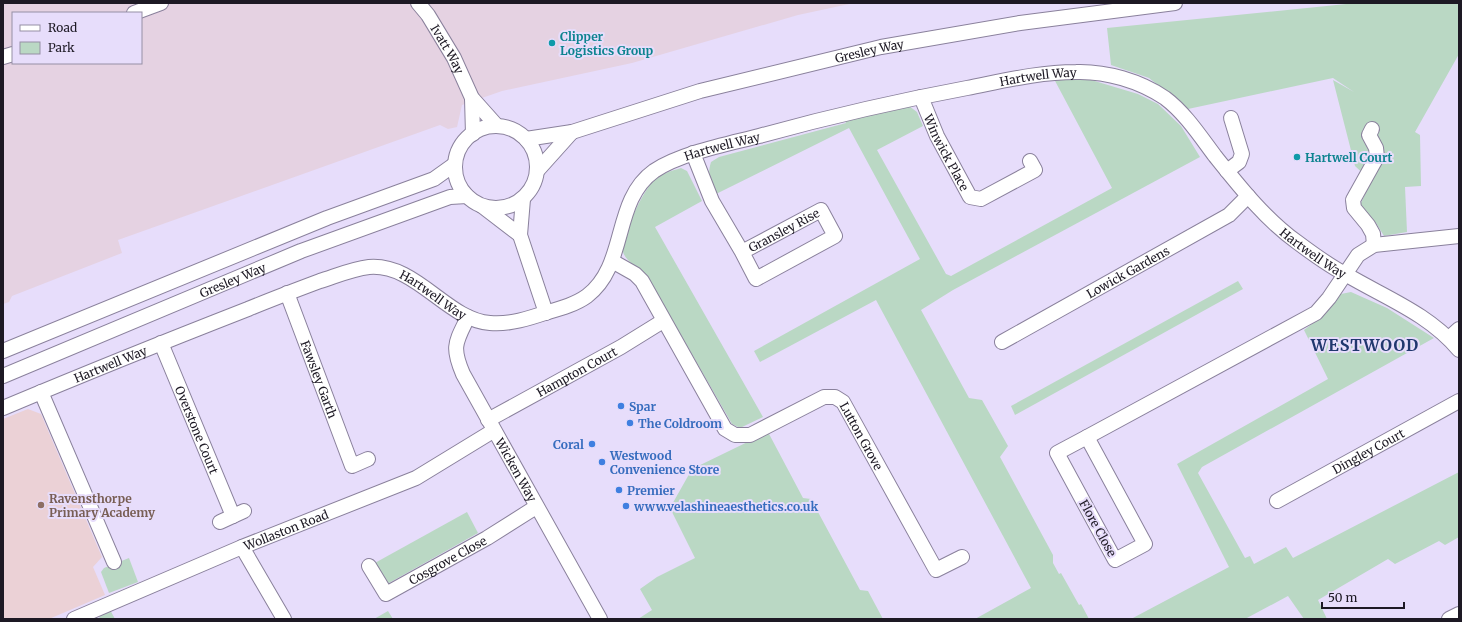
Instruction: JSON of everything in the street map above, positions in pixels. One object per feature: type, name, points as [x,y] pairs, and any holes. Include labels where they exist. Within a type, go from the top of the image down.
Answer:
[{"type":"street","points":[[137,12],[162,3]]},
{"type":"street","name":"Ivatt Way","points":[[418,3],[428,15],[454,58],[472,98],[497,126]]},
{"type":"street","name":"Gresley Way","points":[[526,139],[572,132],[700,91],[881,47],[1020,23],[1175,3]]},
{"type":"street","name":"Hartwell Way","points":[[3,408],[287,293],[345,272],[367,267],[388,268],[417,283],[468,317],[489,323],[516,321],[546,313],[572,304],[586,297],[607,275],[635,190],[655,171],[693,153],[811,122],[921,97],[1042,74],[1096,72],[1135,82],[1165,99],[1185,117],[1248,196],[1291,238],[1344,274],[1454,334],[1459,350]]},
{"type":"street","name":"Winwick Place","points":[[921,97],[937,136],[970,197],[981,199],[1034,170],[1030,161]]},
{"type":"street","name":"Ivatt Way","points":[[472,98],[473,134]]},
{"type":"street","points":[[1227,171],[1239,162],[1242,154],[1231,118]]},
{"type":"street","points":[[520,235],[467,196],[459,184],[455,164],[458,153],[464,142],[473,134],[484,128],[497,126],[508,128],[526,139],[532,148],[536,159],[537,171]]},
{"type":"street","points":[[481,206],[503,208],[514,205],[523,199],[530,191],[537,171],[572,132]]},
{"type":"street","points":[[1369,134],[1376,148],[1377,157],[1353,200],[1354,208],[1368,225],[1373,234],[1374,245],[1459,236]]},
{"type":"street","name":"Gransley Rise","points":[[693,153],[712,201],[756,279],[835,236],[821,210],[742,252]]},
{"type":"street","name":"Gresley Way","points":[[3,351],[326,218],[434,179],[455,164]]},
{"type":"street","name":"Gresley Way","points":[[3,376],[301,251],[450,197],[467,196]]},
{"type":"street","name":"Lowick Gardens","points":[[1002,342],[1229,215],[1248,196]]},
{"type":"street","points":[[523,199],[520,235],[546,313]]},
{"type":"street","name":"Flore Close","points":[[1087,437],[1145,544],[1115,560],[1057,453],[1316,313],[1329,298],[1358,255],[1374,245]]},
{"type":"street","name":"Lutton Grove","points":[[612,261],[638,277],[725,429],[735,435],[750,435],[824,397],[835,397],[843,402],[936,570],[962,557]]},
{"type":"street","name":"Fawsley Garth","points":[[287,293],[347,468],[368,459]]},
{"type":"street","name":"Wicken Way","points":[[468,317],[456,343],[456,357],[536,507],[600,619]]},
{"type":"street","name":"Hampton Court","points":[[491,425],[621,348],[663,321]]},
{"type":"street","name":"Overstone Court","points":[[162,343],[232,516]]},
{"type":"street","points":[[41,392],[114,562]]},
{"type":"street","name":"Dingley Court","points":[[1277,501],[1459,401]]},
{"type":"street","name":"Wollaston Road","points":[[83,617],[242,547],[416,478],[491,425]]},
{"type":"street","name":"Cosgrove Close","points":[[369,566],[386,594],[487,538],[536,507]]},
{"type":"street","points":[[242,547],[284,619]]},
{"type":"street","points":[[1449,619],[1459,614]]},
{"type":"shaded area","points":[[3,3],[854,3],[798,15],[632,63],[502,91],[462,105],[457,127],[448,129],[440,125],[118,240],[122,253],[12,296],[9,302],[3,304]]},
{"type":"shaded area","name":"Ravensthorpe Primary Academy","points":[[28,409],[41,414],[102,557],[93,567],[105,595],[49,619],[3,619],[3,419]]},
{"type":"green space","points":[[1356,3],[1459,3],[1459,54],[1415,132],[1420,135],[1421,186],[1405,187],[1407,232],[1384,236],[1376,223],[1360,205],[1371,181],[1355,166],[1333,80],[1354,92],[1333,78],[1188,109],[1149,78],[1111,65],[1107,28]]},
{"type":"green space","points":[[1054,79],[1088,79],[1138,94],[1158,104],[1181,126],[1200,157],[953,290],[921,310],[969,398],[982,400],[1008,446],[1000,457],[1053,555],[1053,563],[1059,574],[1061,573],[1079,605],[1081,604],[1089,619],[975,619],[1031,588],[876,300],[760,362],[754,351],[920,259],[849,128],[716,194],[712,186],[709,171],[711,162],[719,157],[846,123],[844,120],[909,106],[917,112],[923,126],[877,150],[946,274],[951,276],[1112,188]]},
{"type":"green space","points":[[681,168],[687,171],[702,201],[655,227],[763,417],[740,428],[732,424],[647,276],[627,259],[623,252],[625,237],[633,215],[649,186],[659,176]]},
{"type":"green space","points":[[1238,281],[1243,289],[1015,415],[1011,406]]},
{"type":"green space","points":[[1351,292],[1387,308],[1434,338],[1202,467],[1198,473],[1245,558],[1250,556],[1254,564],[1286,547],[1293,558],[1459,472],[1459,537],[1445,545],[1439,541],[1395,564],[1388,559],[1318,600],[1327,619],[1304,619],[1288,596],[1245,619],[1131,619],[1229,567],[1177,464],[1328,379],[1304,330],[1321,317],[1341,294]]},
{"type":"green space","points":[[768,432],[803,498],[811,499],[860,590],[868,591],[883,619],[638,619],[652,610],[640,589],[657,577],[695,558],[670,508],[692,469]]},
{"type":"green space","points":[[467,512],[478,533],[389,583],[383,582],[373,564]]},
{"type":"green space","points":[[129,558],[138,582],[109,593],[101,572],[104,568]]},
{"type":"green space","points":[[109,608],[115,619],[99,619],[100,615]]},
{"type":"green space","points":[[388,611],[393,619],[374,619]]},
{"type":"place","name":"Clipper Logistics Group","points":[[552,43]]},
{"type":"place","name":"Hartwell Court","points":[[1297,157]]},
{"type":"place","name":"Spar","points":[[621,406]]},
{"type":"place","name":"The Coldroom","points":[[630,423]]},
{"type":"place","name":"Coral","points":[[592,444]]},
{"type":"place","name":"Westwood Convenience Store","points":[[602,462]]},
{"type":"place","name":"Premier","points":[[619,490]]},
{"type":"place","name":"Ravensthorpe Primary Academy","points":[[41,505]]},
{"type":"place","name":"www.velashineaesthetics.co.uk","points":[[626,506]]},
{"type":"district","name":"WESTWOOD","points":[[1365,345]]}]
